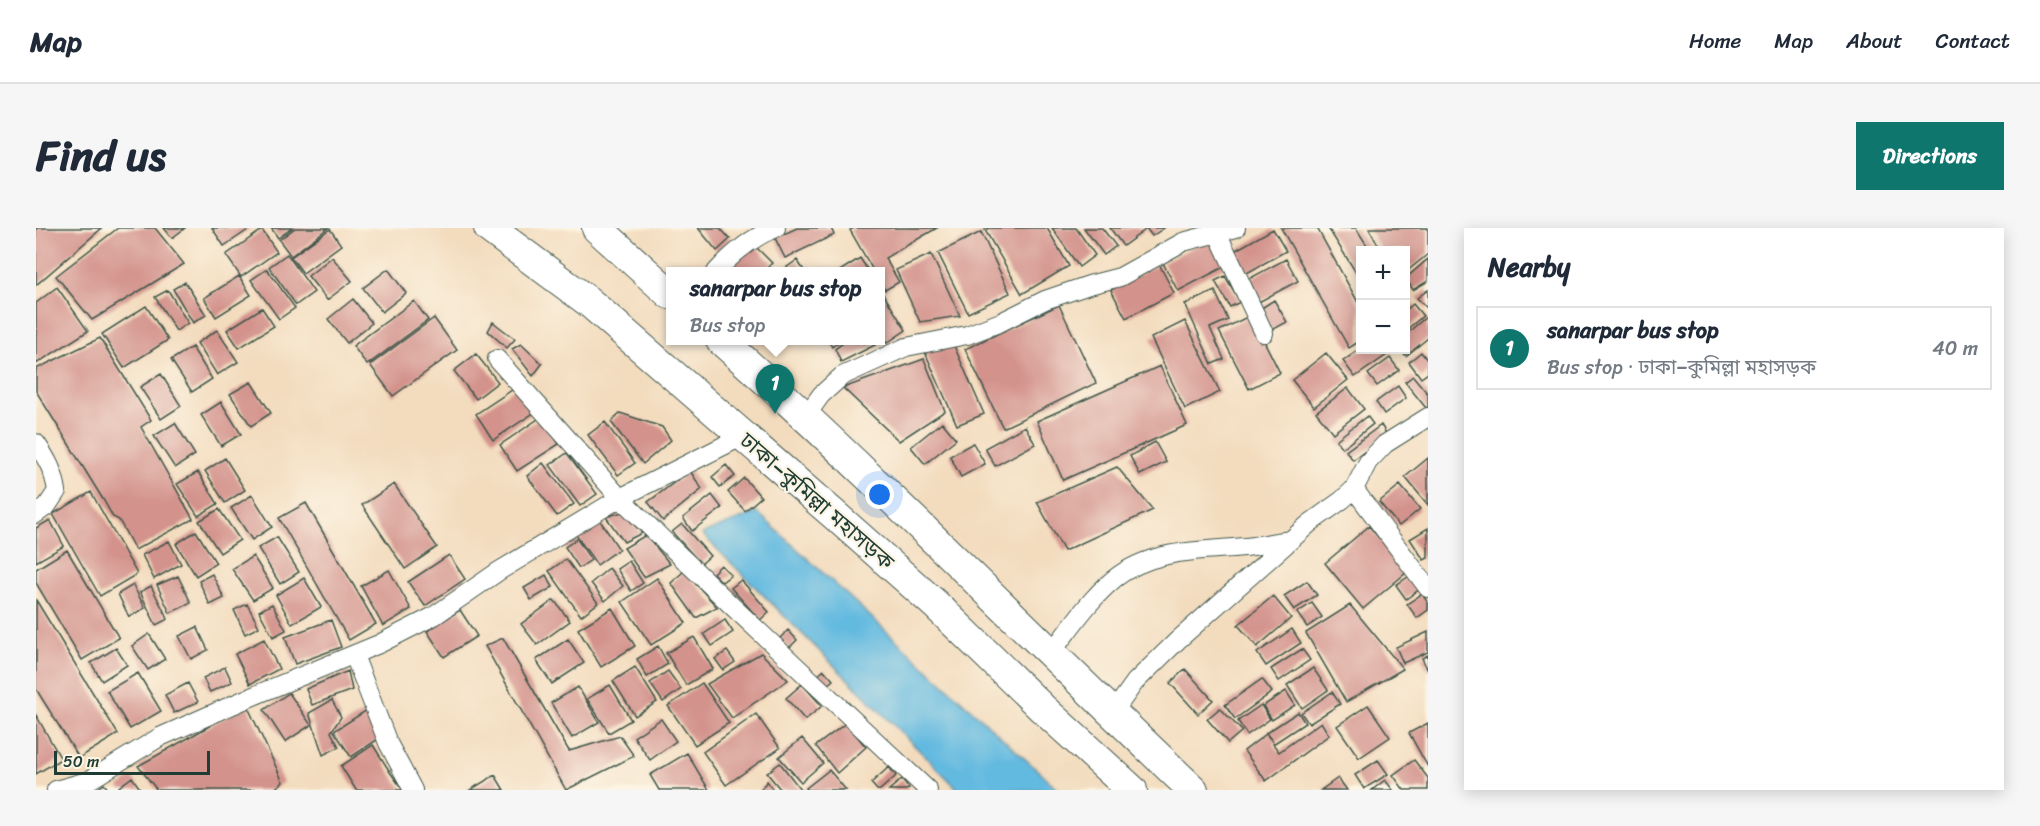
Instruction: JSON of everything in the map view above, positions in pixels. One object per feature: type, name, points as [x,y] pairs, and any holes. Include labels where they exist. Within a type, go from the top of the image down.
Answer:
[{"type":"highway","name":"ঢাকা–কুমিল্লা মহাসড়ক","points":[[489,228],[589,302],[743,436],[936,605],[1034,700],[1132,790]]},
{"type":"highway","points":[[597,228],[666,290]]},
{"type":"highway","points":[[727,345],[806,416],[1052,652],[1112,714],[1194,790]]},
{"type":"street","points":[[721,267],[733,254],[763,233],[776,228]]},
{"type":"street","points":[[806,416],[821,395],[842,376],[906,347],[967,335],[1001,322],[1045,300],[1120,277],[1183,242],[1216,230],[1236,228]]},
{"type":"street","points":[[1216,230],[1264,333]]},
{"type":"street","points":[[497,359],[620,498],[928,790]]},
{"type":"street","points":[[1112,714],[1135,682],[1178,640],[1291,540],[1354,489],[1368,462],[1385,444],[1428,417]]},
{"type":"street","points":[[56,790],[88,781],[160,737],[379,644],[434,616],[499,571],[620,498],[743,436]]},
{"type":"street","points":[[36,443],[55,474],[57,491],[47,506],[36,514]]},
{"type":"street","points":[[1354,489],[1428,588]]},
{"type":"street","points":[[1052,652],[1086,606],[1115,578],[1150,559],[1181,552],[1291,540]]},
{"type":"street","points":[[354,655],[388,743],[413,790]]},
{"type":"water","points":[[757,512],[1059,790],[959,790],[702,534]]},
{"type":"building","points":[[36,228],[102,228],[36,285]]},
{"type":"building","points":[[118,228],[155,228],[184,264],[92,320],[56,276]]},
{"type":"building","points":[[164,228],[185,228],[172,238]]},
{"type":"building","points":[[212,228],[251,228],[224,246]]},
{"type":"building","points":[[271,228],[292,228],[278,238]]},
{"type":"building","points":[[295,228],[328,228],[291,256],[279,240]]},
{"type":"building","points":[[698,228],[720,228],[730,239],[717,251]]},
{"type":"building","points":[[797,228],[831,228],[834,235],[785,258],[775,238]]},
{"type":"building","points":[[854,228],[937,228],[885,258],[899,282],[885,290],[885,267],[871,267],[850,230]]},
{"type":"building","points":[[989,228],[1047,228],[1069,266],[1022,294],[985,230]]},
{"type":"building","points":[[1052,228],[1076,228],[1095,255],[1079,267]]},
{"type":"building","points":[[1084,228],[1102,228],[1116,246],[1104,255]]},
{"type":"building","points":[[1110,228],[1144,228],[1145,230],[1123,246]]},
{"type":"building","points":[[1146,228],[1164,228],[1152,236]]},
{"type":"building","points":[[1281,228],[1317,228],[1356,299],[1356,344],[1349,348]]},
{"type":"building","points":[[1328,228],[1356,228],[1367,246],[1356,246],[1356,273]]},
{"type":"building","points":[[1428,228],[1428,254],[1410,269],[1410,246],[1379,246],[1369,229]]},
{"type":"building","points":[[330,229],[341,245],[303,273],[291,257]]},
{"type":"building","points":[[1273,229],[1286,251],[1240,277],[1227,255]]},
{"type":"building","points":[[262,230],[277,252],[241,277],[226,255]]},
{"type":"building","points":[[981,232],[1010,293],[968,313],[938,253]]},
{"type":"building","points":[[1211,237],[1226,266],[1178,291],[1163,263]]},
{"type":"building","points":[[754,245],[772,263],[768,267],[731,267]]},
{"type":"building","points":[[287,254],[314,292],[296,305],[269,267]]},
{"type":"building","points":[[931,254],[960,316],[920,322],[896,270]]},
{"type":"building","points":[[332,257],[352,281],[327,300],[308,276]]},
{"type":"building","points":[[860,258],[866,267],[846,267]]},
{"type":"building","points":[[1286,259],[1298,281],[1255,304],[1243,282]]},
{"type":"building","points":[[1428,259],[1428,281],[1413,290],[1410,285],[1410,275]]},
{"type":"building","points":[[797,260],[802,267],[787,267]]},
{"type":"building","points":[[1159,264],[1174,293],[1126,318],[1111,290]]},
{"type":"building","points":[[267,269],[295,308],[279,319],[251,280]]},
{"type":"building","points":[[388,269],[406,293],[382,312],[363,288]]},
{"type":"building","points":[[239,276],[251,295],[216,317],[204,298]]},
{"type":"building","points":[[1225,276],[1240,302],[1230,307],[1215,281]]},
{"type":"building","points":[[185,282],[206,315],[193,323],[173,289]]},
{"type":"building","points":[[57,287],[88,331],[36,364],[36,303]]},
{"type":"building","points":[[168,290],[188,323],[176,331],[155,297]]},
{"type":"building","points":[[1428,290],[1428,309],[1417,298]]},
{"type":"building","points":[[1215,291],[1228,320],[1210,328],[1224,359],[1212,364],[1185,304]]},
{"type":"building","points":[[885,297],[906,330],[887,343],[885,340]]},
{"type":"building","points":[[353,299],[372,323],[347,343],[328,319]]},
{"type":"building","points":[[1274,300],[1287,322],[1272,330],[1260,309]]},
{"type":"building","points":[[414,301],[428,320],[367,365],[353,346]]},
{"type":"building","points":[[1413,304],[1423,316],[1410,327],[1410,307]]},
{"type":"building","points":[[1059,305],[1096,383],[1003,428],[965,349]]},
{"type":"building","points":[[146,306],[168,340],[124,368],[102,334]]},
{"type":"building","points":[[262,308],[274,326],[239,348],[227,330]]},
{"type":"building","points":[[1251,315],[1280,373],[1249,389],[1219,331]]},
{"type":"building","points":[[1426,317],[1428,338],[1410,353],[1410,331]]},
{"type":"building","points":[[434,318],[457,350],[393,396],[370,365]]},
{"type":"building","points":[[1185,321],[1220,392],[1185,409],[1151,338]]},
{"type":"building","points":[[493,322],[515,339],[507,348],[488,331]]},
{"type":"building","points":[[217,330],[238,362],[217,375],[197,343]]},
{"type":"building","points":[[948,332],[984,414],[957,425],[921,343]]},
{"type":"building","points":[[100,338],[151,420],[141,427],[193,519],[135,550],[119,520],[113,517],[36,391],[36,369]]},
{"type":"building","points":[[521,344],[542,364],[533,376],[512,349]]},
{"type":"building","points":[[840,345],[875,345],[841,362],[835,349]]},
{"type":"building","points":[[192,347],[212,379],[192,392],[171,360]]},
{"type":"building","points":[[1356,352],[1356,354],[1388,354],[1355,377],[1343,361]]},
{"type":"building","points":[[1421,352],[1428,361],[1428,373],[1421,378],[1409,362]]},
{"type":"building","points":[[1326,353],[1348,380],[1314,407],[1292,380]]},
{"type":"building","points":[[476,354],[498,382],[476,399],[454,371]]},
{"type":"building","points":[[1390,358],[1399,370],[1377,386],[1368,374]]},
{"type":"building","points":[[924,359],[945,411],[899,441],[843,388]]},
{"type":"building","points":[[1160,366],[1187,425],[1063,480],[1037,421]]},
{"type":"building","points":[[161,374],[181,406],[161,419],[140,387]]},
{"type":"building","points":[[1413,376],[1428,394],[1428,407],[1426,408],[1405,382]]},
{"type":"building","points":[[251,382],[271,413],[251,426],[230,394]]},
{"type":"building","points":[[518,386],[535,412],[493,440],[476,414]]},
{"type":"building","points":[[1398,386],[1406,398],[1384,414],[1376,402]]},
{"type":"building","points":[[1348,388],[1364,409],[1333,433],[1316,412]]},
{"type":"building","points":[[221,402],[241,434],[221,446],[201,415]]},
{"type":"building","points":[[620,413],[662,427],[671,440],[643,464],[611,422]]},
{"type":"building","points":[[1367,416],[1373,424],[1343,448],[1336,440]]},
{"type":"building","points":[[541,417],[559,444],[517,471],[500,445]]},
{"type":"building","points":[[605,422],[635,463],[618,475],[588,435]]},
{"type":"building","points":[[942,422],[956,439],[925,464],[911,447]]},
{"type":"building","points":[[175,423],[195,455],[175,468],[154,436]]},
{"type":"building","points":[[1381,425],[1387,435],[1353,460],[1346,451]]},
{"type":"building","points":[[1025,426],[1035,444],[995,466],[985,448]]},
{"type":"building","points":[[1155,442],[1166,462],[1140,475],[1130,456]]},
{"type":"building","points":[[973,443],[985,464],[961,477],[950,456]]},
{"type":"building","points":[[567,453],[597,494],[580,506],[550,465]]},
{"type":"building","points":[[225,458],[245,490],[225,503],[205,471]]},
{"type":"building","points":[[1428,458],[1428,505],[1405,477]]},
{"type":"building","points":[[543,463],[574,504],[557,516],[527,476]]},
{"type":"building","points":[[726,465],[735,476],[720,487],[712,477]]},
{"type":"building","points":[[1117,467],[1153,510],[1064,551],[1037,502]]},
{"type":"building","points":[[690,471],[702,489],[663,521],[648,502]]},
{"type":"building","points":[[198,472],[218,504],[198,516],[177,484]]},
{"type":"building","points":[[744,478],[761,497],[745,511],[728,492]]},
{"type":"building","points":[[394,484],[437,547],[405,569],[362,505]]},
{"type":"building","points":[[1400,485],[1420,509],[1399,526],[1379,502]]},
{"type":"building","points":[[91,492],[137,574],[100,596],[53,514]]},
{"type":"building","points":[[252,495],[272,527],[252,540],[231,508]]},
{"type":"building","points":[[712,495],[722,508],[692,531],[683,518]]},
{"type":"building","points":[[306,503],[376,624],[349,640],[279,518]]},
{"type":"building","points":[[219,509],[240,540],[220,553],[199,521]]},
{"type":"building","points":[[622,512],[642,533],[624,542],[606,517]]},
{"type":"building","points":[[599,519],[619,549],[597,565],[576,535]]},
{"type":"building","points":[[50,520],[64,546],[36,562],[36,528]]},
{"type":"building","points":[[682,524],[710,556],[701,564],[672,532]]},
{"type":"building","points":[[1369,526],[1407,572],[1363,609],[1325,563]]},
{"type":"building","points":[[1428,528],[1428,558],[1424,560],[1410,539]]},
{"type":"building","points":[[196,531],[216,563],[196,576],[176,544]]},
{"type":"building","points":[[646,535],[670,564],[644,577],[624,548]]},
{"type":"building","points":[[277,537],[299,572],[280,584],[258,548]]},
{"type":"building","points":[[577,539],[591,560],[579,568],[565,547]]},
{"type":"building","points":[[169,541],[181,564],[154,579],[142,555]]},
{"type":"building","points":[[67,550],[119,638],[82,660],[36,583],[36,569]]},
{"type":"building","points":[[449,555],[465,579],[425,606],[408,582]]},
{"type":"building","points":[[253,556],[273,588],[253,600],[232,569]]},
{"type":"building","points":[[566,559],[598,603],[581,616],[549,571]]},
{"type":"building","points":[[629,561],[643,583],[631,591],[617,569]]},
{"type":"building","points":[[721,565],[731,575],[722,582],[713,573]]},
{"type":"building","points":[[609,568],[623,586],[605,601],[591,583]]},
{"type":"building","points":[[389,570],[411,609],[383,626],[361,586]]},
{"type":"building","points":[[684,571],[717,607],[696,618],[671,583]]},
{"type":"building","points":[[212,574],[224,598],[210,605],[199,581]]},
{"type":"building","points":[[546,575],[553,587],[531,600],[524,588]]},
{"type":"building","points":[[1411,575],[1420,589],[1406,599],[1396,585]]},
{"type":"building","points":[[178,576],[191,603],[170,613],[157,585]]},
{"type":"building","points":[[304,578],[321,607],[292,624],[276,595]]},
{"type":"building","points":[[657,578],[686,623],[651,645],[622,602]]},
{"type":"building","points":[[741,580],[769,612],[760,620],[731,588]]},
{"type":"building","points":[[1307,581],[1317,595],[1294,610],[1284,596]]},
{"type":"building","points":[[133,585],[145,608],[129,617],[118,594]]},
{"type":"building","points":[[151,586],[168,619],[156,625],[140,592]]},
{"type":"building","points":[[1422,594],[1428,603],[1428,610],[1417,618],[1407,604]]},
{"type":"building","points":[[1273,596],[1291,618],[1257,647],[1238,625]]},
{"type":"building","points":[[36,600],[118,734],[79,758],[36,689]]},
{"type":"building","points":[[554,600],[570,621],[537,645],[521,624]]},
{"type":"building","points":[[1312,603],[1322,617],[1307,627],[1297,613]]},
{"type":"building","points":[[247,604],[259,627],[245,634],[234,610]]},
{"type":"building","points":[[272,604],[286,630],[273,637],[259,611]]},
{"type":"building","points":[[1350,605],[1403,669],[1346,702],[1306,633]]},
{"type":"building","points":[[612,608],[635,646],[601,667],[578,629]]},
{"type":"building","points":[[460,610],[477,636],[444,657],[427,631]]},
{"type":"building","points":[[331,620],[341,647],[295,664],[285,637]]},
{"type":"building","points":[[725,620],[733,632],[712,646],[704,634]]},
{"type":"building","points":[[197,627],[208,650],[191,659],[179,636]]},
{"type":"building","points":[[1292,629],[1301,643],[1266,666],[1257,653]]},
{"type":"building","points":[[788,630],[797,640],[789,648],[780,638]]},
{"type":"building","points":[[1428,632],[1428,652],[1403,663],[1396,647]]},
{"type":"building","points":[[149,634],[165,659],[148,670],[132,646]]},
{"type":"building","points":[[694,637],[713,669],[686,685],[666,653]]},
{"type":"building","points":[[503,638],[569,751],[620,736],[634,756],[566,790],[485,646]]},
{"type":"building","points":[[264,639],[279,669],[250,684],[235,654]]},
{"type":"building","points":[[568,639],[584,663],[552,684],[536,660]]},
{"type":"building","points":[[658,646],[668,664],[647,677],[637,659]]},
{"type":"building","points":[[116,648],[127,665],[102,681],[91,663]]},
{"type":"building","points":[[1302,649],[1310,660],[1279,681],[1271,669]]},
{"type":"building","points":[[727,651],[735,662],[723,670],[715,659]]},
{"type":"building","points":[[761,653],[788,680],[732,718],[707,684]]},
{"type":"building","points":[[1428,655],[1428,671],[1422,658]]},
{"type":"building","points":[[225,667],[232,682],[210,692],[203,678]]},
{"type":"building","points":[[635,667],[657,702],[635,716],[613,681]]},
{"type":"building","points":[[1313,668],[1328,690],[1302,708],[1287,685]]},
{"type":"building","points":[[1185,669],[1213,700],[1198,714],[1170,683]]},
{"type":"building","points":[[824,670],[833,680],[824,688],[815,678]]},
{"type":"building","points":[[348,671],[352,690],[312,705],[306,689]]},
{"type":"building","points":[[668,671],[681,689],[663,702],[650,683]]},
{"type":"building","points":[[138,673],[161,711],[130,729],[107,691]]},
{"type":"building","points":[[1262,679],[1272,692],[1235,719],[1225,705]]},
{"type":"building","points":[[188,683],[198,702],[174,713],[165,695]]},
{"type":"building","points":[[702,683],[729,723],[695,745],[668,706]]},
{"type":"building","points":[[802,684],[822,706],[805,720],[786,698]]},
{"type":"building","points":[[610,685],[631,720],[609,733],[587,699]]},
{"type":"building","points":[[578,687],[599,722],[572,738],[551,703]]},
{"type":"building","points":[[1286,691],[1295,705],[1272,720],[1263,706]]},
{"type":"building","points":[[1332,692],[1340,704],[1309,724],[1301,713]]},
{"type":"building","points":[[289,693],[311,725],[285,742],[264,710]]},
{"type":"building","points":[[332,700],[341,717],[331,732],[339,747],[323,755],[309,713]]},
{"type":"building","points":[[247,705],[283,782],[273,790],[157,790],[138,766]]},
{"type":"building","points":[[1261,705],[1270,719],[1247,735],[1238,721]]},
{"type":"building","points":[[1368,705],[1390,737],[1359,758],[1337,726]]},
{"type":"building","points":[[1220,708],[1242,731],[1228,743],[1207,719]]},
{"type":"building","points":[[367,710],[383,736],[351,757],[334,731]]},
{"type":"building","points":[[1298,712],[1305,723],[1273,744],[1279,752],[1321,722],[1329,735],[1266,781],[1244,751],[1266,734],[1273,742],[1266,733]]},
{"type":"building","points":[[756,714],[780,748],[726,785],[703,752]]},
{"type":"building","points":[[36,715],[61,759],[36,774]]},
{"type":"building","points":[[661,719],[676,741],[650,760],[634,737]]},
{"type":"building","points":[[846,723],[866,747],[837,773],[816,746]]},
{"type":"building","points":[[1428,723],[1428,767],[1409,733]]},
{"type":"building","points":[[802,738],[823,763],[801,782],[779,757]]},
{"type":"building","points":[[373,745],[403,790],[356,790],[341,766]]},
{"type":"building","points":[[687,753],[709,790],[659,790],[650,775]]},
{"type":"building","points":[[1378,760],[1388,774],[1364,789],[1355,775]]},
{"type":"building","points":[[1414,760],[1428,778],[1428,790],[1404,790],[1393,775]]},
{"type":"building","points":[[780,763],[801,790],[781,790],[767,773]]},
{"type":"building","points":[[889,767],[896,776],[877,790],[871,783]]},
{"type":"building","points":[[829,770],[846,790],[808,790],[806,788]]},
{"type":"building","points":[[495,775],[504,790],[470,790]]},
{"type":"building","points":[[132,777],[141,790],[121,790],[119,787]]},
{"type":"building","points":[[1338,778],[1347,790],[1321,790]]},
{"type":"building","points":[[902,779],[909,788],[889,790]]},
{"type":"building","points":[[1385,780],[1393,790],[1372,790]]},
{"type":"building","points":[[767,781],[773,790],[760,790]]},
{"type":"building","points":[[104,784],[109,790],[96,790]]},
{"type":"place","name":"sanarpar bus stop","points":[[775,414]]}]
